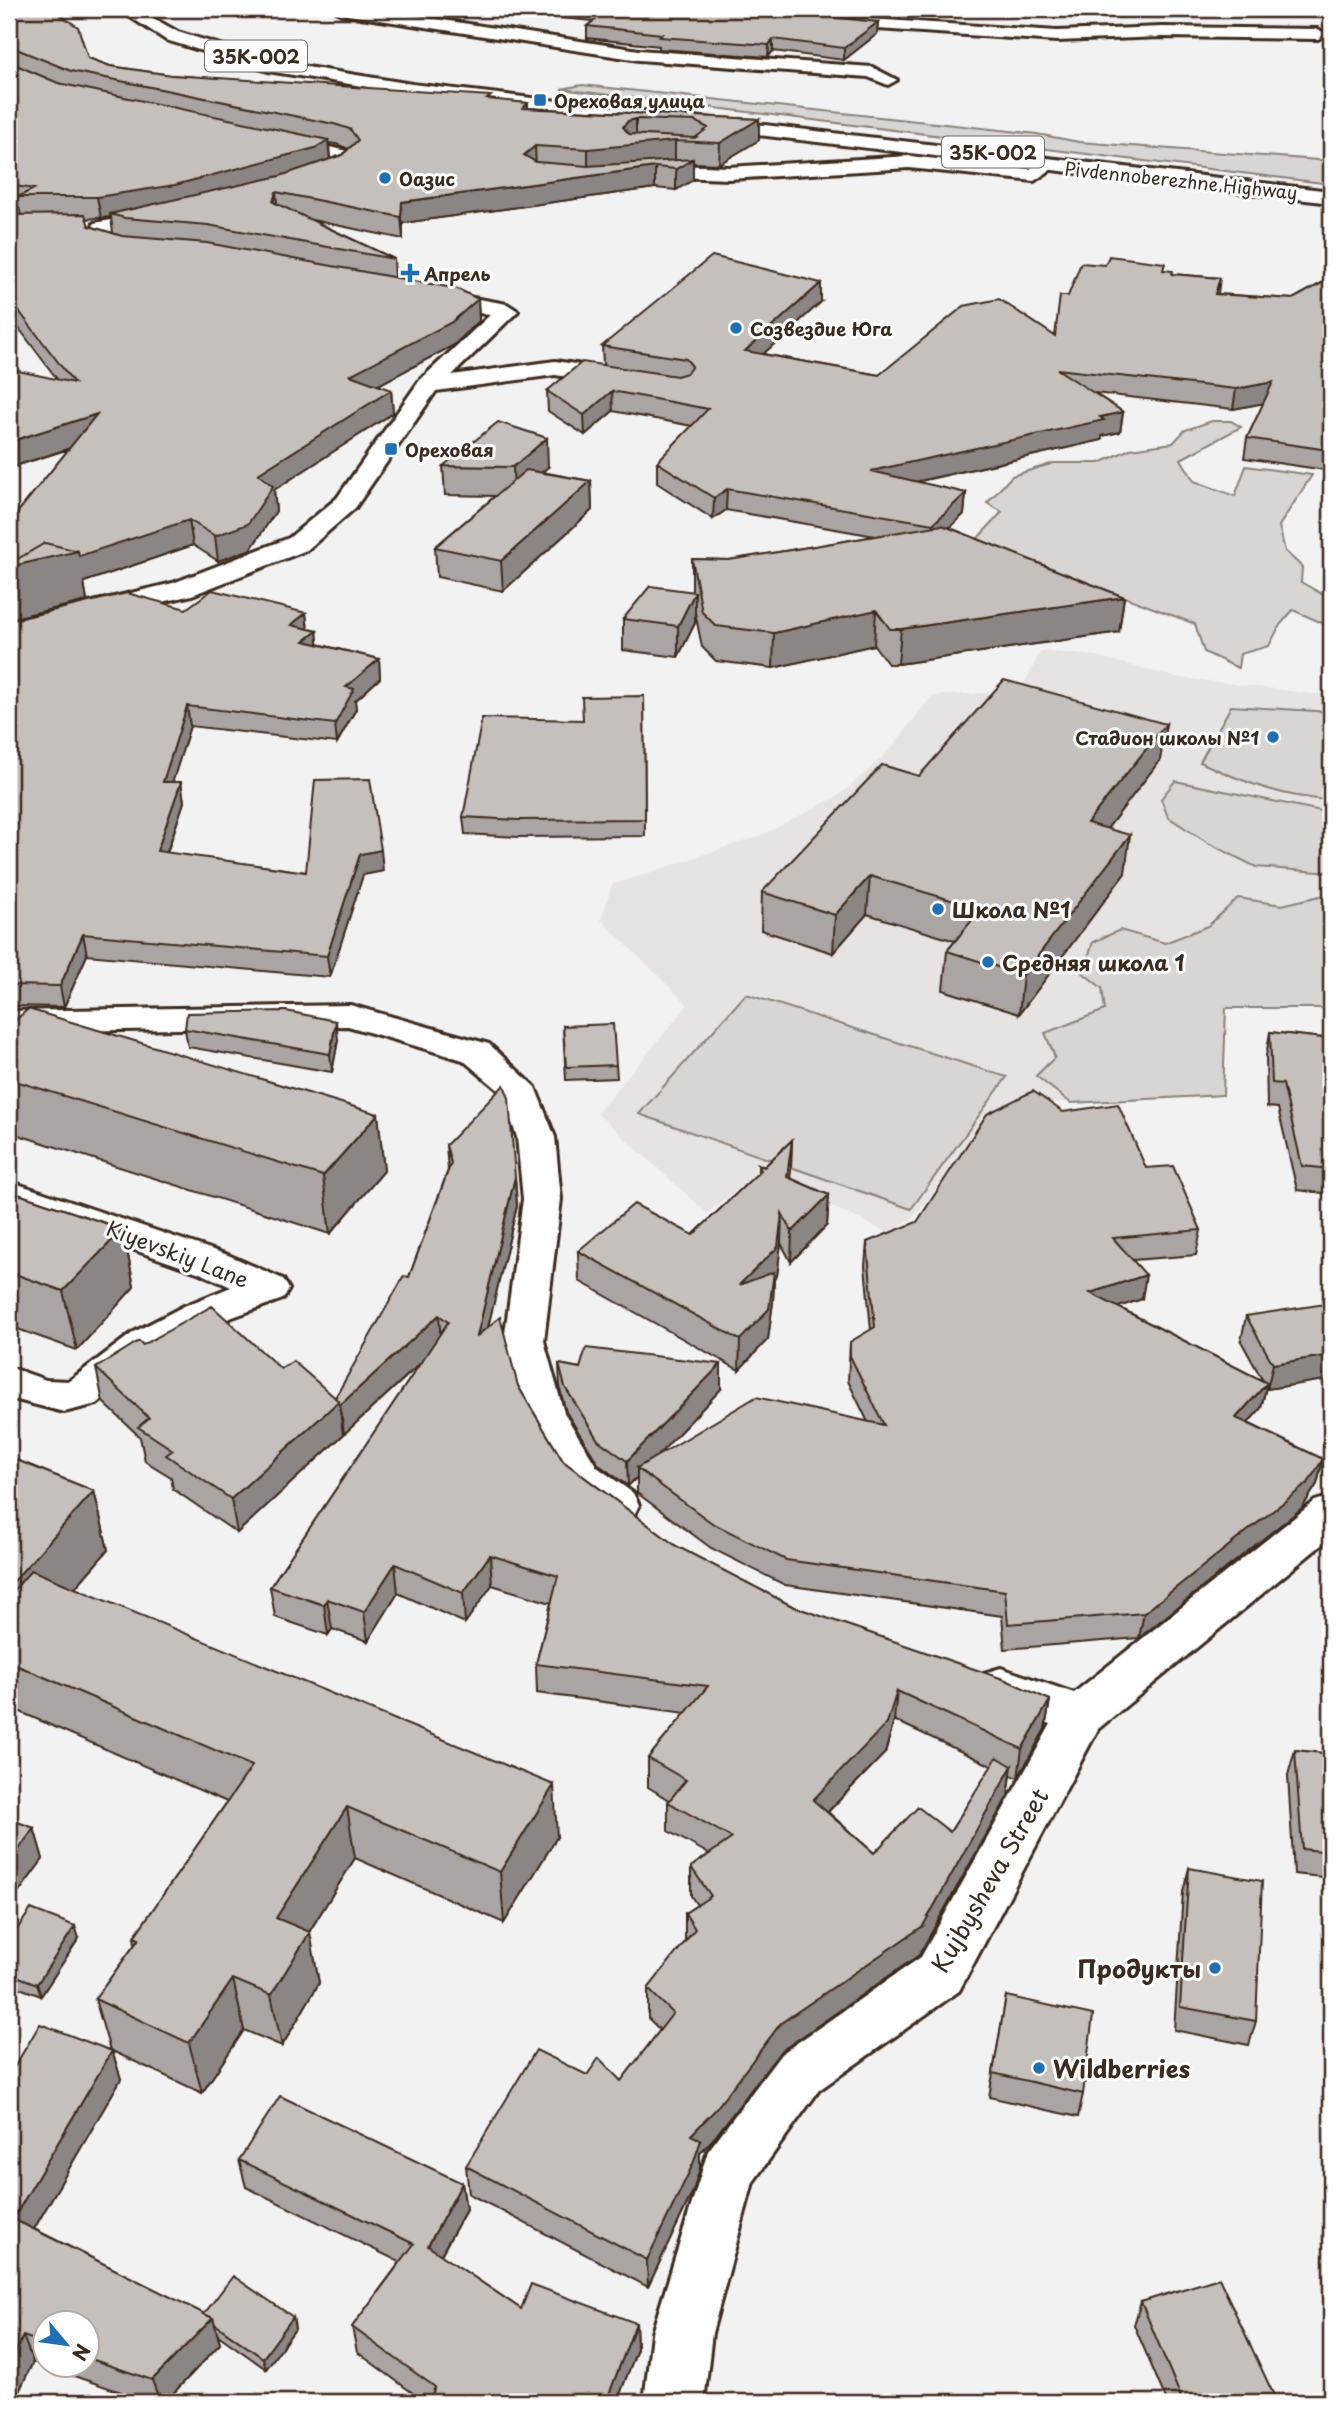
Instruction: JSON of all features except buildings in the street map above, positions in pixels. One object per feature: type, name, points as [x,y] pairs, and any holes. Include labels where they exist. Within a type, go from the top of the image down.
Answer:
[{"type":"main road","name":"Pivdennoberezhne Highway","points":[[126,9],[172,36],[274,67],[412,89],[1331,197]]},
{"type":"main road","name":"Pivdennoberezhne Highway","points":[[138,9],[173,29],[213,44],[279,62],[382,80],[1331,190]]},
{"type":"main road","points":[[341,9],[639,55],[872,72],[888,80]]},
{"type":"main road","points":[[803,19],[1057,36],[1162,32],[1318,34]]},
{"type":"main road","points":[[255,136],[344,156],[348,162],[325,176],[285,187]]},
{"type":"main road","points":[[748,152],[861,163]]},
{"type":"main road","points":[[624,177],[676,171],[729,173],[909,162],[1034,175],[1048,165]]},
{"type":"main road","points":[[75,227],[101,227],[179,215]]},
{"type":"main road","points":[[101,227],[100,241],[127,249],[158,251]]},
{"type":"main road","points":[[9,630],[191,587],[298,544],[346,503],[428,385],[507,311],[405,293]]},
{"type":"main road","points":[[428,385],[555,368],[650,382]]},
{"type":"main road","points":[[9,1022],[349,1015],[476,1052],[517,1087],[536,1137],[542,1199],[524,1341],[543,1413],[582,1478],[649,1528]]},
{"type":"main road","name":"Kiyevskiy Lane","points":[[9,1193],[214,1264],[269,1289],[215,1307],[168,1328],[120,1361],[81,1394],[53,1397],[9,1382]]},
{"type":"main road","name":"Kujbysheva Street","points":[[674,2402],[682,2333],[728,2170],[800,2072],[940,1975],[1082,1715],[1330,1517]]},
{"type":"main road","points":[[962,1674],[1082,1715]]},
{"type":"shaded area","points":[[582,85],[1037,134],[1079,142],[1331,161],[1331,184],[561,89]]},
{"type":"shaded area","points":[[1212,421],[1231,421],[1241,427],[1181,459],[1194,481],[1235,496],[1246,466],[1312,475],[1279,526],[1285,551],[1302,567],[1301,582],[1322,594],[1331,595],[1331,627],[1293,610],[1280,625],[1269,646],[1240,654],[1238,668],[1204,652],[1195,624],[1101,588],[1001,561],[977,539],[1002,512],[987,503],[1012,476],[1054,463],[1100,463],[1130,449],[1173,443],[1185,430]]},
{"type":"shaded area","name":"Средняя школа 1","points":[[1041,651],[1096,656],[1175,677],[1331,696],[1331,1008],[1226,1008],[1223,1095],[1045,1103],[990,1114],[918,1213],[891,1234],[759,1173],[707,1213],[597,1113],[688,1005],[601,920],[612,885],[760,836],[840,795],[888,752],[932,696],[1020,691]]},
{"type":"shaded area","name":"Стадион школы №1","points":[[1231,706],[1331,712],[1331,800],[1264,788],[1200,762]]},
{"type":"shaded area","points":[[1175,781],[1331,813],[1331,873],[1256,867],[1208,843],[1168,817],[1161,799]]},
{"type":"shaded area","points":[[1320,896],[1331,898],[1331,1008],[1226,1008],[1223,1095],[1071,1103],[1036,1076],[1055,1057],[1045,1033],[1105,1010],[1102,988],[1083,973],[1093,942],[1120,930],[1165,943],[1208,926],[1238,898],[1282,905]]},
{"type":"shaded area","points":[[746,994],[1007,1077],[911,1209],[639,1114]]},
{"type":"place","name":"Ореховая улица","points":[[540,100]]},
{"type":"place","name":"Оазис","points":[[385,178]]},
{"type":"place","name":"Апрель","points":[[410,273]]},
{"type":"place","name":"Созвездие Юга","points":[[736,328]]},
{"type":"place","name":"Ореховая","points":[[391,449]]},
{"type":"place","name":"Стадион школы №1","points":[[1273,737]]},
{"type":"place","name":"Школа №1","points":[[938,909]]},
{"type":"place","name":"Средняя школа 1","points":[[988,962]]},
{"type":"place","name":"Продукты","points":[[1215,1968]]},
{"type":"place","name":"Wildberries","points":[[1039,2068]]}]
